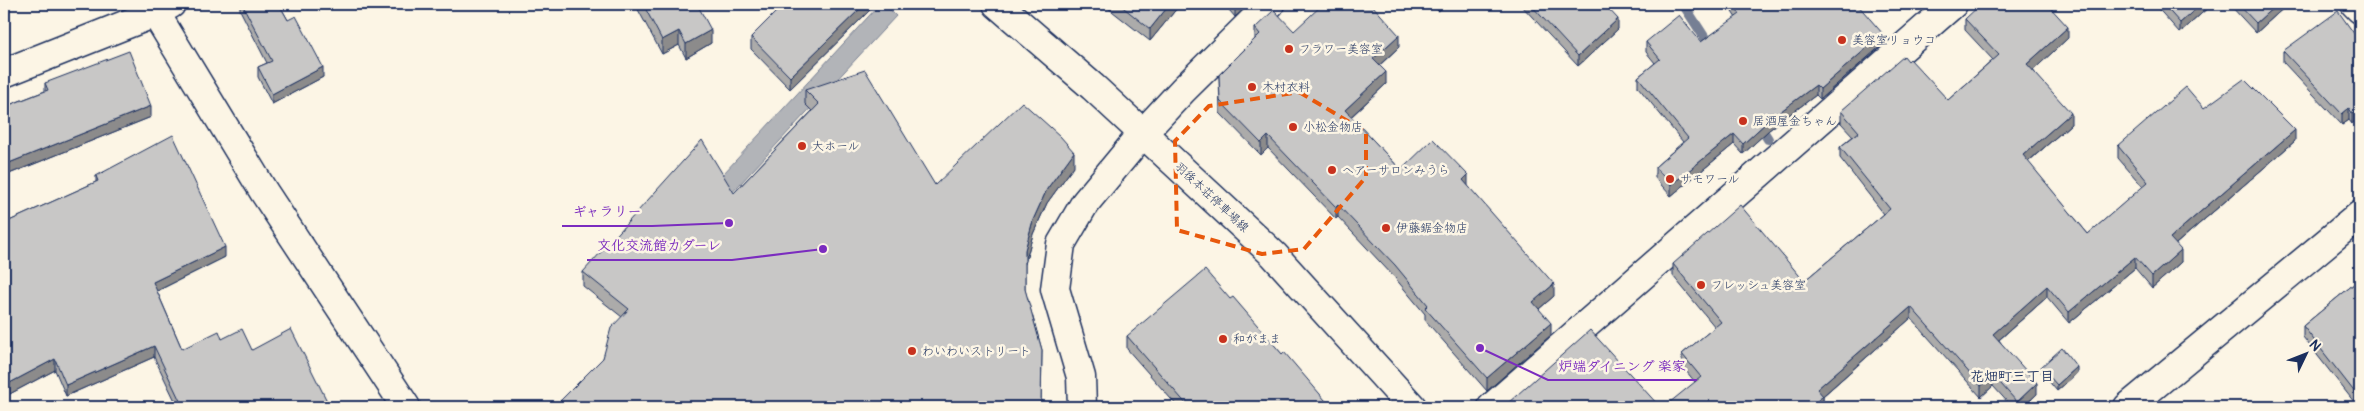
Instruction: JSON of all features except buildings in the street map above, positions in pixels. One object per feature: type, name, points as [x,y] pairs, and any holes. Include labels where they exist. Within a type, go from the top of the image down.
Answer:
[{"type":"street","name":"羽後本荘停車場線","points":[[997,4],[1143,133],[1274,255],[1412,407]]},
{"type":"street","points":[[1082,407],[1081,377],[1055,289],[1061,244],[1085,203],[1143,133],[1183,90],[1270,4]]},
{"type":"street","points":[[1492,407],[1953,4]]},
{"type":"street","points":[[2355,4],[2360,9]]},
{"type":"street","points":[[4,73],[158,7],[264,192],[406,407]]},
{"type":"street","points":[[2128,407],[2360,215]]},
{"type":"highlighted area","points":[[1299,92],[1366,132],[1366,177],[1304,249],[1262,254],[1177,230],[1175,141],[1209,106]]},
{"type":"shaded area","points":[[880,4],[884,4],[896,16],[714,212],[700,199]]},
{"type":"waterway","points":[[1683,4],[1712,49]]},
{"type":"waterway","points":[[1758,123],[1768,139]]},
{"type":"place","name":"美容室リョウコ","points":[[1842,40]]},
{"type":"place","name":"フラワー美容室","points":[[1289,49]]},
{"type":"place","name":"木村衣料","points":[[1252,87]]},
{"type":"place","name":"居酒屋金ちゃん","points":[[1743,121]]},
{"type":"place","name":"小松金物店","points":[[1293,127]]},
{"type":"place","name":"大ホール","points":[[802,146]]},
{"type":"place","name":"ヘアーサロンみうら","points":[[1332,170]]},
{"type":"place","name":"サモワール","points":[[1670,179]]},
{"type":"place","name":"ギャラリー","points":[[729,223]]},
{"type":"place","name":"伊藤鋸金物店","points":[[1386,228]]},
{"type":"place","name":"文化交流館カダーレ","points":[[823,249]]},
{"type":"place","name":"フレッシュ美容室","points":[[1701,285]]},
{"type":"place","name":"和がまま","points":[[1223,339]]},
{"type":"place","name":"炉端ダイニング 楽家","points":[[1480,348]]},
{"type":"place","name":"わいわいストリート","points":[[912,351]]},
{"type":"district","name":"花畑町三丁目","points":[[2012,376]]}]
